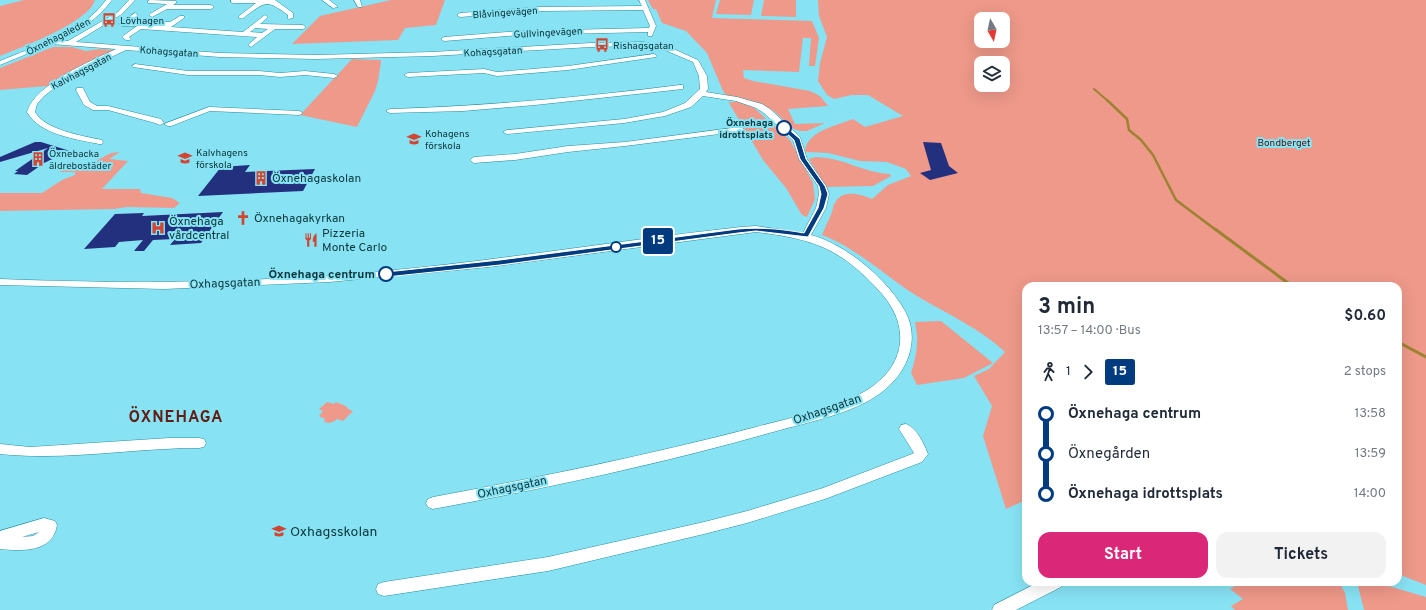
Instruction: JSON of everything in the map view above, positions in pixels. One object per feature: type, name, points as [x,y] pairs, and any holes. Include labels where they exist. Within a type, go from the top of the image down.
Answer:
[{"type":"street","name":"Öxnehagaleden","points":[[0,63],[76,29],[98,14],[109,0]]},
{"type":"street","points":[[70,43],[120,13],[132,0]]},
{"type":"street","points":[[325,0],[335,8]]},
{"type":"street","points":[[642,0],[653,26],[646,44]]},
{"type":"street","points":[[150,2],[190,1]]},
{"type":"street","points":[[180,7],[190,1]]},
{"type":"street","points":[[232,1],[276,2],[291,15],[290,18]]},
{"type":"street","points":[[152,15],[174,2]]},
{"type":"street","points":[[241,17],[262,2]]},
{"type":"street","points":[[166,7],[207,7],[192,16]]},
{"type":"street","name":"Blåvingevägen","points":[[460,15],[540,9],[646,8]]},
{"type":"street","points":[[252,9],[285,9]]},
{"type":"street","points":[[135,15],[122,24],[165,29],[263,35]]},
{"type":"street","points":[[165,29],[182,17]]},
{"type":"street","points":[[244,34],[265,17]]},
{"type":"street","points":[[128,39],[125,37],[142,26],[172,24]]},
{"type":"street","points":[[254,26],[303,27]]},
{"type":"street","points":[[252,45],[274,27]]},
{"type":"street","name":"Gullvingevägen","points":[[444,39],[520,33],[652,30]]},
{"type":"street","name":"Kohagsgatan","points":[[49,42],[247,56],[328,57],[646,44],[681,52],[696,61],[705,83],[701,94]]},
{"type":"street","name":"Kalvhagsgatan","points":[[99,142],[50,128],[39,122],[33,116],[31,111],[36,98],[52,85],[124,48]]},
{"type":"street","points":[[408,75],[500,70],[510,72],[573,67],[654,56]]},
{"type":"street","points":[[135,66],[188,73],[259,73],[280,75],[305,73],[334,76]]},
{"type":"street","points":[[223,74],[230,69]]},
{"type":"street","points":[[628,93],[634,87]]},
{"type":"street","points":[[390,111],[425,111],[545,103],[680,87]]},
{"type":"street","points":[[80,90],[87,103],[96,108],[108,108],[164,123],[209,109]]},
{"type":"street","points":[[507,132],[647,118],[688,105],[701,94],[737,99],[759,106],[767,111],[774,120],[797,139],[803,159],[822,186],[824,194],[821,208],[806,236]]},
{"type":"street","points":[[196,107],[209,109],[299,113]]},
{"type":"street","points":[[96,108],[95,111],[119,119]]},
{"type":"street","points":[[474,160],[516,157],[568,149],[625,144],[740,129]]},
{"type":"street","name":"Oxhagsgatan","points":[[0,282],[68,285],[153,285],[308,279],[450,268],[756,229],[806,236],[823,241],[839,250],[853,260],[889,295],[900,312],[907,333],[905,350],[899,364],[892,374],[873,393],[830,410],[728,439],[581,473],[433,503]]},
{"type":"street","points":[[384,589],[548,564],[714,525],[792,504],[851,484],[917,458],[921,454],[920,448],[906,429]]},
{"type":"street","points":[[0,449],[30,452],[199,443]]},
{"type":"street","points":[[0,538],[44,524],[50,525],[49,532],[34,543],[27,544],[0,542]]},
{"type":"street","points":[[1000,610],[1047,586]]},
{"type":"green space","points":[[24,0],[95,0],[90,9],[68,25],[38,40],[0,56],[0,6]]},
{"type":"green space","points":[[391,0],[445,0],[436,25],[405,28],[398,40],[292,44],[320,16]]},
{"type":"green space","points":[[648,0],[716,0],[712,18],[812,21],[819,38],[815,66],[809,66],[811,38],[803,38],[799,72],[743,70],[744,78],[753,81],[810,91],[820,96],[828,106],[788,109],[795,124],[825,123],[807,131],[800,131],[792,128],[775,112],[760,104],[727,96],[723,91],[707,53],[686,31],[662,23],[656,9],[653,9]]},
{"type":"green space","points":[[720,0],[754,0],[751,15],[716,14]]},
{"type":"green space","points":[[764,0],[796,0],[796,17],[761,16]]},
{"type":"green space","name":"Bondberget","points":[[818,0],[1426,0],[1426,585],[1402,576],[1402,282],[1022,282],[1022,502],[1006,509],[983,436],[992,406],[974,376],[989,369],[1005,352],[975,330],[909,291],[861,256],[836,241],[822,235],[834,205],[842,196],[847,194],[857,194],[872,199],[888,185],[911,176],[906,169],[887,162],[860,161],[828,153],[805,152],[807,145],[816,134],[831,127],[853,119],[865,127],[903,116],[868,95],[852,95],[834,99],[827,95],[818,81],[820,63],[827,37],[819,16]]},
{"type":"green space","points":[[53,47],[72,47],[86,51],[99,49],[114,50],[47,86],[0,90],[0,68]]},
{"type":"green space","points":[[352,59],[381,60],[375,91],[357,127],[300,115]]},
{"type":"green space","points":[[739,102],[753,107],[790,140],[813,183],[815,199],[807,217],[802,215],[786,188],[763,160],[729,103]]},
{"type":"green space","points":[[120,152],[109,159],[128,161],[102,189],[140,189],[141,193],[172,198],[180,203],[174,208],[127,207],[114,209],[0,211],[0,193],[42,193],[62,180],[75,175],[75,172],[60,172],[67,162],[88,164],[97,162],[111,153]]},
{"type":"green space","points":[[815,157],[834,160],[871,171],[890,174],[891,176],[873,186],[826,187],[809,159]]},
{"type":"green space","points":[[941,321],[993,363],[964,378],[917,385],[911,373],[917,348],[915,322]]},
{"type":"green space","points":[[327,402],[334,404],[336,402],[353,411],[343,421],[337,419],[328,423],[324,422],[325,419],[319,416],[323,411],[319,409]]},
{"type":"green space","points":[[1236,586],[1341,586],[1345,593],[1348,610],[1235,610],[1231,606],[1243,599],[1230,589]]},
{"type":"green space","points":[[1358,586],[1389,586],[1426,597],[1426,610],[1364,610]]},
{"type":"building","name":"Öxnebacka äldrebostäder","points":[[35,142],[41,142],[70,151],[44,163],[27,175],[14,174],[18,171],[15,171],[48,148],[0,162],[0,157]]},
{"type":"building","points":[[923,142],[941,143],[949,166],[958,173],[930,180],[920,173],[931,170]]},
{"type":"building","name":"Öxnehagaskolan","points":[[250,165],[245,172],[315,169],[303,191],[198,196],[221,167]]},
{"type":"building","name":"Öxnehaga vårdcentral","points":[[223,212],[201,243],[170,245],[175,239],[153,240],[144,251],[134,251],[143,240],[119,242],[115,247],[84,249],[115,214],[144,213],[142,216]]},
{"type":"waterway","points":[[1094,89],[1108,101]]},
{"type":"waterway","points":[[1107,100],[1127,119],[1129,130],[1141,140],[1153,155],[1176,200],[1216,230]]},
{"type":"waterway","points":[[1215,229],[1287,282]]},
{"type":"waterway","points":[[1402,344],[1426,357]]},
{"type":"bus line","name":"15","points":[[386,274],[436,270],[756,229],[806,236],[821,208],[824,194],[822,186],[803,159],[797,139],[784,128]]},
{"type":"place","name":"Lövhagen","points":[[109,20]]},
{"type":"place","name":"Rishagsgatan","points":[[602,45]]},
{"type":"place","name":"Öxnehaga idrottsplats","points":[[784,128]]},
{"type":"place","name":"Kohagens förskola","points":[[414,139]]},
{"type":"place","name":"Kalvhagens förskola","points":[[185,158]]},
{"type":"place","name":"Öxnebacka äldrebostäder","points":[[38,159]]},
{"type":"place","name":"Öxnehagaskolan","points":[[261,178]]},
{"type":"place","name":"Öxnehagakyrkan","points":[[243,218]]},
{"type":"place","name":"Öxnehaga vårdcentral","points":[[158,228]]},
{"type":"place","name":"Pizzeria Monte Carlo","points":[[311,240]]},
{"type":"place","name":"Öxnehaga centrum","points":[[386,274]]},
{"type":"place","name":"Oxhagsskolan","points":[[279,531]]},
{"type":"district","name":"ÖXNEHAGA","points":[[176,416]]}]
